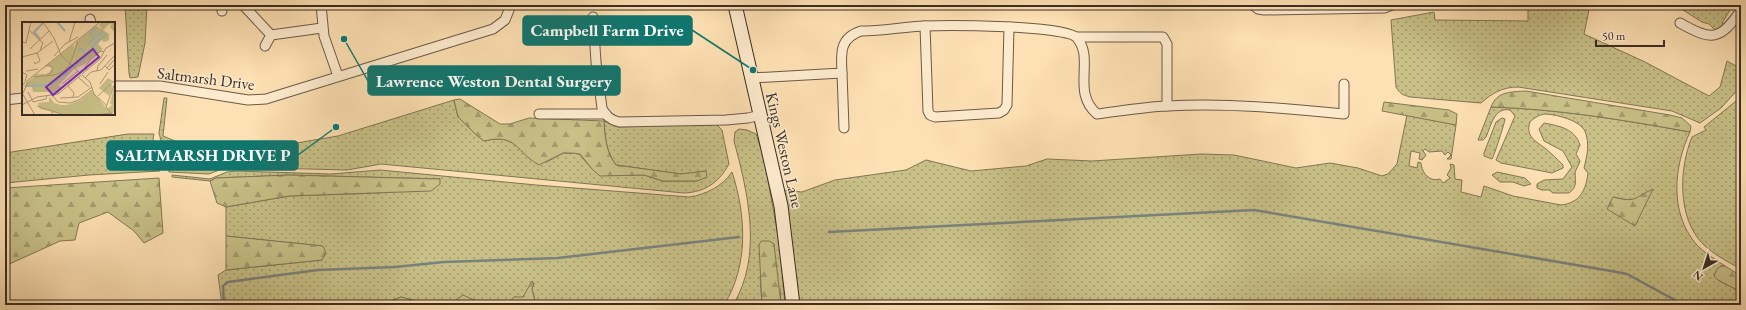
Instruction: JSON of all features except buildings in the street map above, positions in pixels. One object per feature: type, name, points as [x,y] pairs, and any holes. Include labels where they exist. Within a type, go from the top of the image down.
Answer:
[{"type":"street","points":[[243,5],[271,35]]},
{"type":"street","points":[[321,5],[322,28],[338,76]]},
{"type":"street","name":"Saltmarsh Drive","points":[[115,86],[160,86],[257,100],[273,97],[493,29],[505,20],[512,5]]},
{"type":"street","name":"Kings Weston Lane","points":[[735,5],[781,206],[793,305]]},
{"type":"street","points":[[1253,5],[1258,9],[1264,10],[1384,8],[1392,5]]},
{"type":"street","points":[[1680,23],[1698,33],[1708,36],[1716,35],[1723,32],[1730,26],[1741,10]]},
{"type":"street","points":[[593,17],[596,62],[602,108],[612,120],[619,122],[726,120],[761,115]]},
{"type":"street","points":[[925,26],[928,111],[930,115],[935,117],[999,113],[1004,110],[1007,105],[1009,27]]},
{"type":"street","points":[[844,128],[842,73],[843,48],[847,40],[853,34],[861,31],[925,26],[1009,27],[1069,32],[1077,38],[1083,49],[1085,99],[1097,114],[1167,106],[1271,107],[1344,114],[1344,84]]},
{"type":"street","points":[[271,35],[322,28]]},
{"type":"street","points":[[265,46],[271,35]]},
{"type":"street","points":[[1077,38],[1163,37],[1167,44],[1167,106]]},
{"type":"street","points":[[751,78],[842,73]]},
{"type":"street","points":[[5,100],[22,98]]},
{"type":"street","points":[[539,114],[606,114]]},
{"type":"green space","points":[[125,5],[147,5],[145,43],[138,77],[130,78],[129,73]]},
{"type":"green space","points":[[1528,5],[1590,5],[1584,34],[1645,62],[1709,96],[1720,87],[1727,61],[1736,66],[1741,58],[1741,86],[1721,108],[1700,123],[1672,111],[1518,87],[1498,91],[1481,103],[1410,97],[1405,96],[1397,89],[1391,20],[1434,12],[1435,20],[1528,21]]},
{"type":"green space","points":[[1675,5],[1733,5],[1722,23],[1726,26],[1716,31],[1709,24],[1702,22]]},
{"type":"green space","points":[[1526,91],[1682,118],[1691,126],[1690,132],[1616,119],[1541,110],[1491,107],[1497,98],[1505,93]]},
{"type":"green space","points":[[164,98],[167,98],[163,136],[180,143],[255,150],[338,136],[454,100],[458,117],[480,138],[484,141],[499,139],[511,142],[521,149],[531,160],[547,162],[563,153],[579,154],[593,170],[600,175],[644,175],[663,181],[697,181],[706,171],[681,174],[616,165],[608,149],[604,121],[618,127],[716,124],[722,130],[729,164],[721,176],[711,185],[699,191],[684,193],[381,164],[347,170],[227,167],[209,174],[169,172],[159,133]]},
{"type":"green space","points":[[460,99],[500,124],[510,124],[529,118],[604,121],[608,150],[616,165],[681,174],[706,171],[707,177],[697,181],[663,181],[644,175],[600,176],[580,154],[572,153],[563,153],[539,165],[510,142],[495,139],[484,141],[480,138],[458,117],[454,100]]},
{"type":"green space","points":[[1736,101],[1741,106],[1741,269],[1726,261],[1703,244],[1688,221],[1683,192],[1685,163],[1692,137],[1706,130],[1704,127]]},
{"type":"green space","points":[[1384,102],[1449,110],[1457,114],[1456,125],[1382,111]]},
{"type":"green space","points":[[1491,107],[1541,110],[1616,119],[1690,132],[1680,159],[1678,174],[1677,189],[1681,218],[1687,231],[1696,244],[1725,266],[1721,266],[1718,280],[1741,292],[1741,305],[798,305],[783,190],[802,192],[835,180],[906,170],[926,160],[971,171],[1026,166],[1047,159],[1092,161],[1201,154],[1234,155],[1296,168],[1330,163],[1358,168],[1382,176],[1388,174],[1397,164],[1407,115],[1456,125],[1451,159],[1447,159],[1451,155],[1448,152],[1445,155],[1442,151],[1429,152],[1425,149],[1423,151],[1426,155],[1422,160],[1419,159],[1420,153],[1411,151],[1409,166],[1417,168],[1418,162],[1421,163],[1423,170],[1429,178],[1436,180],[1440,179],[1443,183],[1450,178],[1447,175],[1451,168],[1450,164],[1454,165],[1455,179],[1462,180],[1461,192],[1481,197],[1484,186],[1513,196],[1561,205],[1573,202],[1584,190],[1588,173],[1584,168],[1588,145],[1587,136],[1582,127],[1573,121],[1546,114],[1537,116],[1530,122],[1529,131],[1532,138],[1563,165],[1563,168],[1552,173],[1501,163],[1496,160],[1515,116],[1510,110],[1500,111],[1494,118],[1486,137],[1483,140],[1478,140]],"holes":[[[1648,192],[1635,226],[1614,197],[1631,200],[1639,198]]]},
{"type":"green space","points":[[1502,118],[1505,119],[1505,121],[1492,159],[1484,156],[1484,153],[1496,122]]},
{"type":"green space","points":[[1544,123],[1556,125],[1571,132],[1575,135],[1580,145],[1576,154],[1580,161],[1575,173],[1575,184],[1569,193],[1553,193],[1549,190],[1537,188],[1537,184],[1544,180],[1563,179],[1572,167],[1563,151],[1544,141],[1539,129]]},
{"type":"green space","points":[[739,129],[747,130],[756,134],[764,158],[780,247],[785,305],[781,305],[780,288],[760,276],[762,305],[733,305],[742,286],[748,266],[750,245],[748,203],[734,141],[735,132]]},
{"type":"green space","points":[[128,134],[154,134],[153,139],[160,171],[89,175],[5,183],[5,153]]},
{"type":"green space","points":[[380,170],[536,185],[689,197],[707,192],[719,186],[732,172],[737,188],[742,222],[743,240],[738,273],[732,290],[724,305],[651,305],[641,300],[634,305],[536,305],[532,289],[534,283],[522,298],[514,297],[507,305],[480,305],[478,302],[463,296],[449,305],[420,305],[420,302],[401,297],[388,302],[364,305],[222,305],[218,275],[226,270],[322,260],[322,246],[226,236],[226,207],[289,196],[380,193],[440,179],[289,175],[216,178],[210,181],[172,177],[172,175],[210,179],[227,172],[236,171],[331,174]]},
{"type":"green space","points":[[1497,172],[1525,178],[1531,184],[1524,186],[1513,182],[1500,182],[1492,175]]},
{"type":"green space","points":[[289,175],[440,179],[440,184],[431,191],[289,196],[226,207],[217,203],[210,181],[216,178]]},
{"type":"green space","points":[[159,178],[163,233],[144,243],[134,231],[108,212],[79,223],[75,240],[60,241],[5,266],[5,188]]},
{"type":"green space","points":[[1653,189],[1635,226],[1607,209],[1613,197],[1627,200],[1634,199]]},
{"type":"green space","points":[[226,236],[323,246],[326,253],[322,260],[226,270]]},
{"type":"green space","points":[[761,241],[769,241],[774,244],[781,305],[762,305],[759,245]]},
{"type":"green space","points":[[1721,266],[1725,266],[1741,276],[1741,292],[1718,280],[1714,276],[1717,269]]},
{"type":"green space","points":[[532,281],[534,283],[532,289],[536,305],[507,305],[514,297],[523,297]]},
{"type":"green space","points":[[463,295],[478,302],[480,305],[449,305]]},
{"type":"green space","points":[[401,297],[420,302],[420,305],[364,305],[388,302]]},
{"type":"waterway","points":[[829,232],[1254,210],[1627,274],[1684,305]]},
{"type":"waterway","points":[[224,305],[223,286],[228,282],[318,270],[395,267],[444,262],[558,258],[739,237]]},
{"type":"place","name":"Lawrence Weston Dental Surgery","points":[[344,39]]},
{"type":"place","name":"Campbell Farm Drive","points":[[753,70]]},
{"type":"place","name":"SALTMARSH DRIVE P","points":[[336,127]]}]
